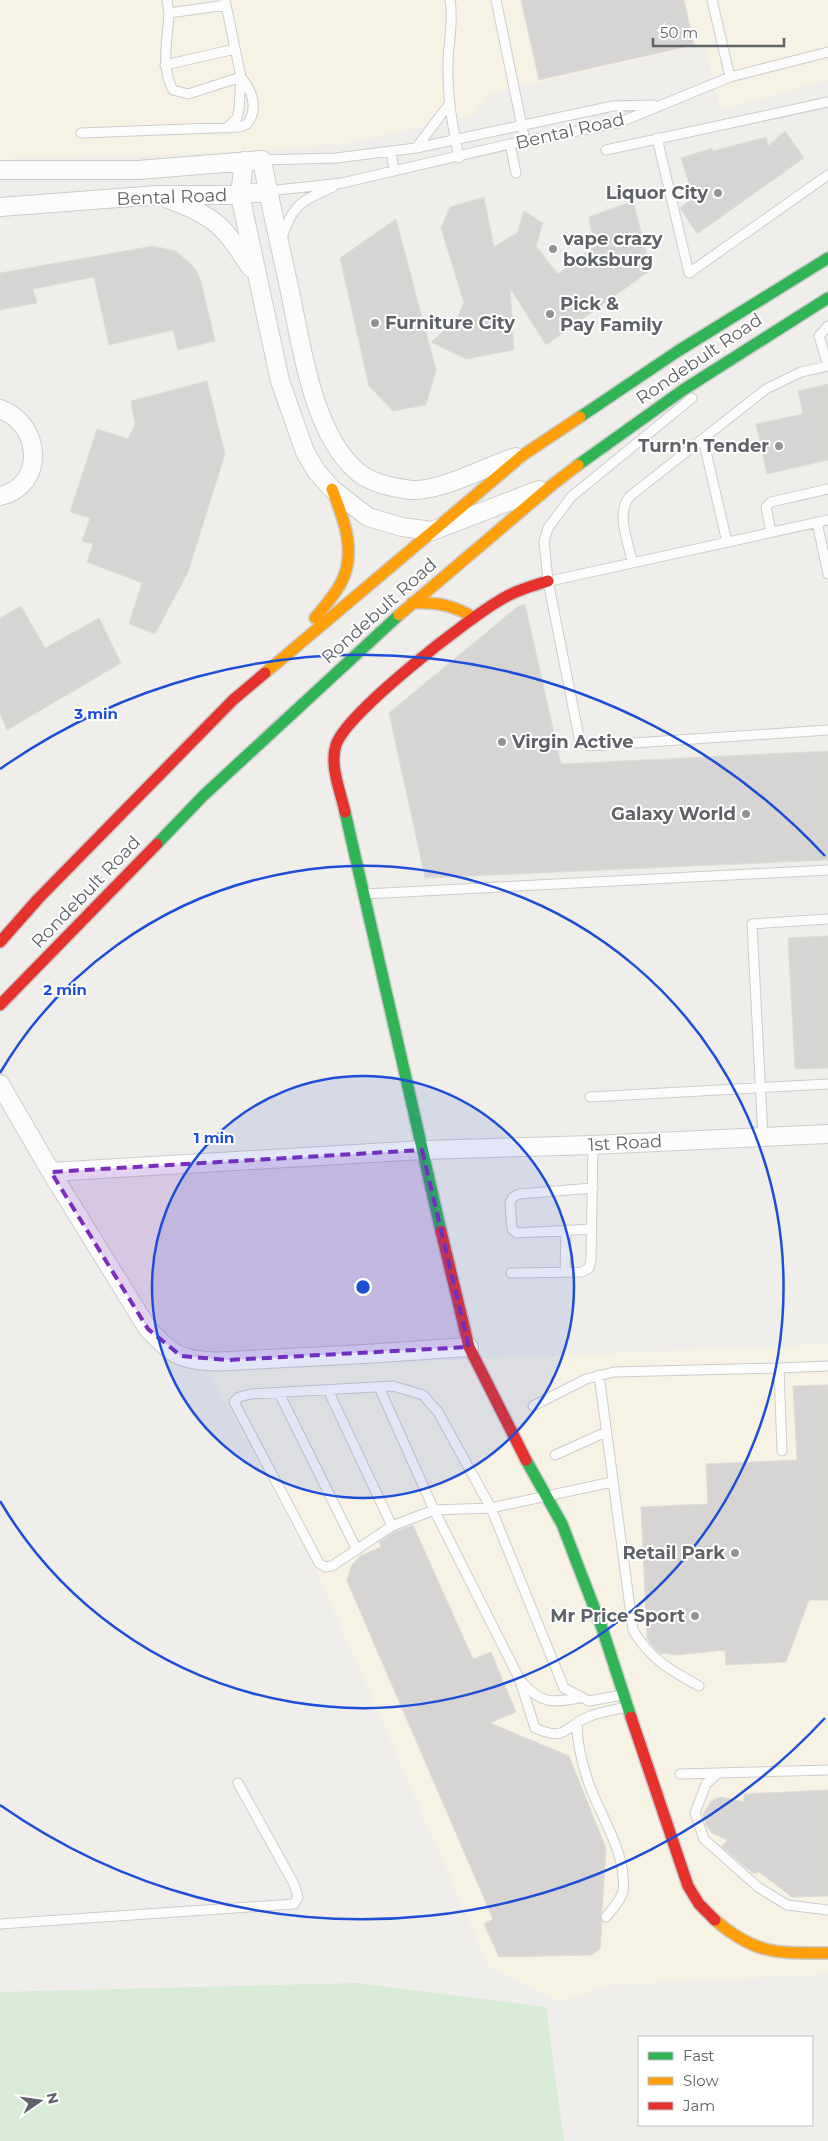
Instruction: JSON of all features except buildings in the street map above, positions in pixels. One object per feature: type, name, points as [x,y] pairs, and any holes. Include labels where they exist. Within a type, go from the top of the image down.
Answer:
[{"type":"main road","name":"Rondebult Road","points":[[0,942],[38,899],[233,700],[523,455],[678,350],[828,258]]},
{"type":"main road","name":"Rondebult Road","points":[[0,1005],[203,796],[412,602],[552,484],[683,390],[828,298]]},
{"type":"main road","points":[[293,648],[341,582],[348,561],[348,543],[344,518],[332,490]]},
{"type":"main road","points":[[548,581],[523,587],[498,601],[474,618],[377,697],[345,729],[337,742],[336,772],[469,1347],[562,1524],[629,1707],[681,1868],[694,1896],[717,1923],[747,1944],[761,1950],[775,1952],[828,1953]]},
{"type":"main road","points":[[412,602],[440,602],[459,607],[474,618]]},
{"type":"main road","points":[[0,922],[38,899]]},
{"type":"street","name":"Bental Road","points":[[0,170],[138,170],[262,160]]},
{"type":"street","points":[[262,160],[308,378],[322,419],[340,452],[358,472],[379,483],[412,490],[442,485],[490,465],[523,455]]},
{"type":"street","points":[[244,161],[240,195],[256,277],[287,406],[305,452],[332,490],[368,517],[402,526],[432,531],[552,484]]},
{"type":"street","name":"Bental Road","points":[[0,207],[158,195],[240,195],[268,191]]},
{"type":"street","points":[[158,195],[190,206],[210,217],[226,231],[256,277]]},
{"type":"street","points":[[0,409],[14,415],[24,425],[31,437],[34,451],[32,465],[26,478],[17,488],[0,496]]},
{"type":"street","points":[[0,1084],[51,1172],[148,1329],[166,1346],[181,1356],[194,1360],[228,1360],[346,1356],[469,1347]]},
{"type":"street","name":"1st Road","points":[[51,1172],[422,1150],[593,1145],[828,1134]]},
{"type":"lane","points":[[167,0],[169,13],[165,65],[172,90],[188,94],[241,77]]},
{"type":"lane","points":[[450,0],[452,13],[448,65],[450,103],[459,158]]},
{"type":"lane","points":[[496,0],[525,141]]},
{"type":"lane","points":[[712,0],[730,76]]},
{"type":"lane","points":[[169,13],[225,2],[241,77],[240,110],[237,118],[227,128]]},
{"type":"lane","points":[[165,65],[235,49]]},
{"type":"lane","points":[[658,105],[692,94],[730,76],[828,52]]},
{"type":"lane","points":[[81,133],[240,127],[247,124],[251,119],[252,98],[250,89],[241,77]]},
{"type":"lane","points":[[606,150],[828,102]]},
{"type":"lane","points":[[416,148],[450,103]]},
{"type":"lane","name":"Bental Road","points":[[262,160],[336,158],[416,148],[613,106],[658,105]]},
{"type":"lane","name":"Bental Road","points":[[268,191],[342,183],[459,158],[510,144],[618,123],[658,105]]},
{"type":"lane","points":[[657,138],[689,273],[828,176]]},
{"type":"lane","points":[[510,144],[516,173]]},
{"type":"lane","points":[[391,151],[394,171]]},
{"type":"lane","points":[[280,245],[288,219],[305,198],[342,183]]},
{"type":"lane","points":[[632,561],[622,516],[623,505],[629,497],[766,389],[801,372],[828,366],[820,336],[828,326]]},
{"type":"lane","points":[[775,330],[571,497],[556,514],[548,528],[544,541],[548,581],[576,731],[580,742],[584,745],[828,730]]},
{"type":"lane","points":[[703,439],[727,542]]},
{"type":"lane","points":[[771,532],[766,508],[771,502],[828,489]]},
{"type":"lane","points":[[548,581],[632,561],[828,520]]},
{"type":"lane","points":[[817,522],[828,574]]},
{"type":"lane","points":[[365,894],[828,870]]},
{"type":"lane","points":[[763,1137],[762,1088],[752,924],[828,918]]},
{"type":"lane","points":[[590,1096],[828,1084]]},
{"type":"lane","points":[[511,1273],[582,1272],[589,1268],[592,1229],[593,1145]]},
{"type":"lane","points":[[592,1188],[519,1194],[512,1197],[510,1203],[512,1230],[517,1233],[592,1229]]},
{"type":"lane","points":[[565,1272],[566,1230]]},
{"type":"lane","points":[[533,1406],[598,1375],[614,1372],[828,1366]]},
{"type":"lane","points":[[779,1368],[782,1451]]},
{"type":"lane","points":[[598,1375],[633,1630],[644,1649],[658,1662],[699,1686]]},
{"type":"lane","points":[[612,1482],[491,1508],[434,1510],[392,1526],[357,1550],[339,1559],[332,1566],[325,1567],[319,1563],[235,1406],[236,1398],[279,1392],[393,1386],[423,1394],[438,1412],[491,1508],[564,1688],[579,1698],[589,1701],[624,1694]]},
{"type":"lane","points":[[379,1387],[434,1510],[519,1678],[535,1728],[554,1735],[587,1717],[629,1707]]},
{"type":"lane","points":[[328,1390],[392,1526]]},
{"type":"lane","points":[[279,1392],[357,1550]]},
{"type":"lane","points":[[555,1455],[606,1432]]},
{"type":"lane","points":[[519,1678],[532,1694],[542,1699],[555,1702],[579,1698]]},
{"type":"lane","points":[[577,1724],[577,1744],[589,1785],[612,1838],[623,1879],[622,1893],[606,1917]]},
{"type":"lane","points":[[680,1774],[828,1770]]},
{"type":"lane","points":[[718,1773],[706,1784],[695,1813],[704,1839],[758,1887],[787,1905],[828,1910]]},
{"type":"lane","points":[[0,1924],[294,1904],[298,1897],[294,1884],[238,1783]]},
{"type":"highlighted area","points":[[422,1150],[469,1347],[228,1360],[181,1356],[148,1329],[51,1172]]},
{"type":"shaded area","points":[[0,0],[828,0],[828,80],[720,110],[705,44],[492,93],[473,115],[355,142],[245,153],[0,159]]},
{"type":"shaded area","points":[[828,1344],[828,1974],[611,1985],[560,2002],[489,1967],[320,1578],[208,1371]]},
{"type":"green space","points":[[357,1983],[546,2007],[564,2141],[0,2141],[0,1992]]},
{"type":"traffic: fast","points":[[580,417],[678,351],[828,258]]},
{"type":"traffic: fast","points":[[578,465],[683,390],[828,298]]},
{"type":"traffic: fast","points":[[157,844],[203,796],[399,615]]},
{"type":"traffic: fast","points":[[345,812],[441,1231]]},
{"type":"traffic: fast","points":[[526,1460],[562,1524],[602,1628],[631,1717]]},
{"type":"traffic: slow","points":[[265,673],[523,455],[580,417]]},
{"type":"traffic: slow","points":[[399,615],[578,465]]},
{"type":"traffic: slow","points":[[315,618],[341,583],[346,572],[348,560],[347,536],[341,512],[332,489]]},
{"type":"traffic: slow","points":[[412,603],[444,605],[474,618]]},
{"type":"traffic: slow","points":[[715,1920],[743,1940],[768,1950],[795,1953],[828,1953]]},
{"type":"traffic: jam","points":[[345,812],[336,779],[334,761],[336,745],[345,730],[384,689],[464,625],[507,596],[548,581]]},
{"type":"traffic: jam","points":[[0,942],[38,899],[233,700],[265,673]]},
{"type":"traffic: jam","points":[[0,1005],[157,844]]},
{"type":"traffic: jam","points":[[441,1231],[469,1347],[526,1460]]},
{"type":"traffic: jam","points":[[631,1717],[688,1886],[699,1904],[715,1920]]},
{"type":"place","name":"Liquor City","points":[[718,193]]},
{"type":"place","name":"vape crazy boksburg","points":[[553,249]]},
{"type":"place","name":"Pick & Pay Family","points":[[550,314]]},
{"type":"place","name":"Furniture City","points":[[375,323]]},
{"type":"place","name":"Turn'n Tender","points":[[779,446]]},
{"type":"place","name":"Virgin Active","points":[[502,742]]},
{"type":"place","name":"Galaxy World","points":[[746,814]]},
{"type":"place","name":"Retail Park","points":[[735,1553]]},
{"type":"place","name":"Mr Price Sport","points":[[695,1616]]}]
